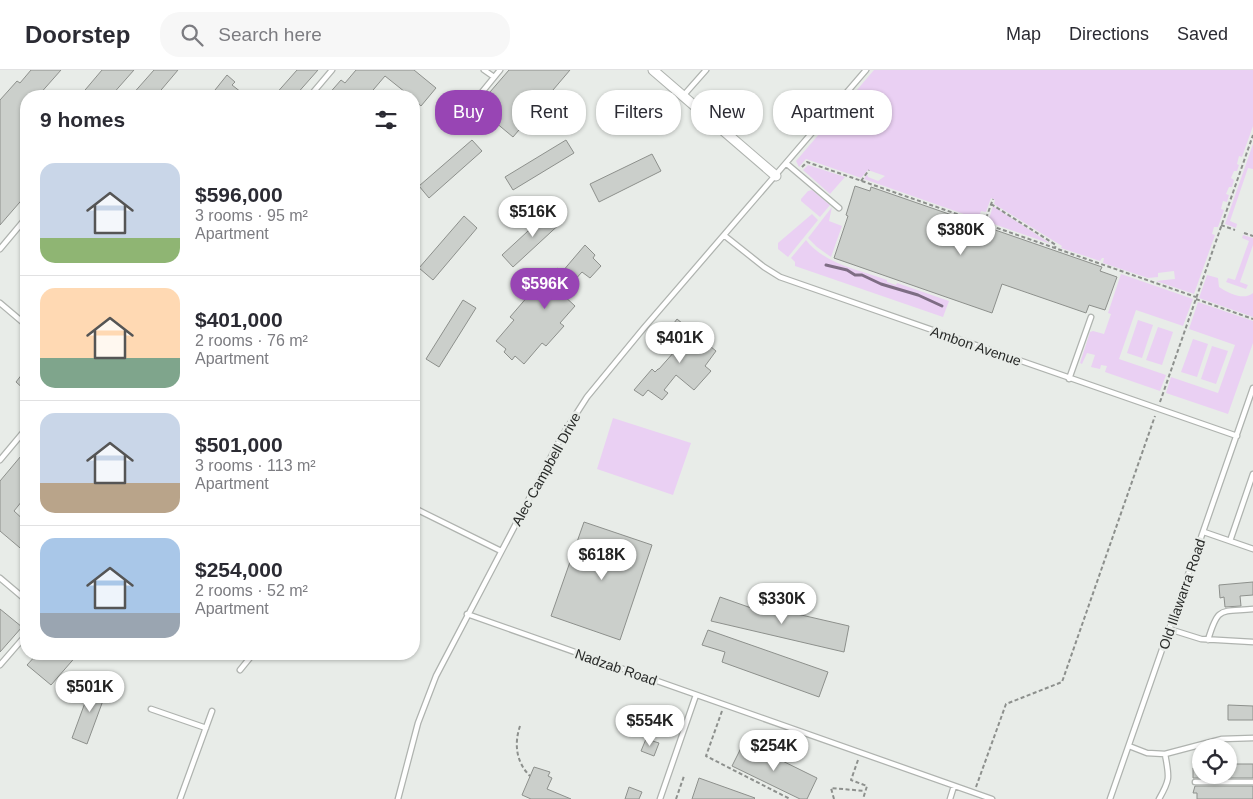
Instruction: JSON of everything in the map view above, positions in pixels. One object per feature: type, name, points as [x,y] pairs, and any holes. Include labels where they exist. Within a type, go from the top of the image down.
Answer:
[{"type":"street","points":[[653,70],[776,176]]},
{"type":"lane","points":[[315,90],[332,70]]},
{"type":"lane","points":[[484,70],[494,77]]},
{"type":"lane","points":[[483,90],[500,70]]},
{"type":"lane","points":[[683,96],[706,70]]},
{"type":"lane","name":"Alec Campbell Drive","points":[[398,799],[418,723],[436,676],[562,436],[587,397],[643,329],[866,70]]},
{"type":"lane","points":[[787,164],[839,208]]},
{"type":"lane","points":[[0,248],[20,225]]},
{"type":"lane","name":"Ambon Avenue","points":[[725,236],[764,267],[780,277],[1237,436]]},
{"type":"lane","points":[[0,303],[20,320]]},
{"type":"lane","points":[[1069,379],[1091,317]]},
{"type":"lane","name":"Old Illawarra Road","points":[[1110,799],[1253,388]]},
{"type":"lane","points":[[0,460],[20,437]]},
{"type":"lane","points":[[1230,541],[1253,474]]},
{"type":"lane","points":[[420,511],[501,551]]},
{"type":"lane","points":[[1204,532],[1253,549]]},
{"type":"lane","points":[[0,586],[2,580],[20,595]]},
{"type":"lane","points":[[1208,640],[1215,619],[1219,614],[1228,611],[1253,609]]},
{"type":"lane","name":"Nadzab Road","points":[[467,614],[992,799]]},
{"type":"lane","points":[[1169,629],[1208,640],[1253,642]]},
{"type":"lane","points":[[0,665],[20,642]]},
{"type":"lane","points":[[240,670],[249,660]]},
{"type":"lane","points":[[660,799],[696,695]]},
{"type":"lane","points":[[151,710],[206,728]]},
{"type":"lane","points":[[180,799],[212,711]]},
{"type":"lane","points":[[1129,746],[1147,753],[1165,754],[1222,740],[1253,738]]},
{"type":"lane","points":[[1159,799],[1168,784],[1170,774],[1165,754]]},
{"type":"lane","points":[[1237,782],[1253,782]]},
{"type":"lane","points":[[950,799],[954,786]]},
{"type":"path","points":[[974,793],[1006,704],[1062,682],[1253,135]]},
{"type":"path","points":[[797,173],[807,162],[1253,319]]},
{"type":"path","points":[[861,180],[869,170]]},
{"type":"path","points":[[984,224],[993,199]]},
{"type":"path","points":[[991,204],[1056,245],[1055,248]]},
{"type":"path","points":[[1221,225],[1235,230]]},
{"type":"path","points":[[1244,233],[1253,236]]},
{"type":"path","points":[[722,710],[706,756],[790,799]]},
{"type":"path","points":[[520,726],[516,741],[518,756],[522,766],[530,776]]},
{"type":"path","points":[[859,758],[851,780],[867,786],[862,799]]},
{"type":"path","points":[[676,799],[684,776]]},
{"type":"path","points":[[834,799],[831,788],[866,791]]},
{"type":"shaded area","points":[[874,70],[1253,70],[1253,126],[1242,157],[1239,156],[1237,171],[1234,171],[1231,178],[1234,180],[1232,187],[1229,187],[1226,194],[1229,195],[1227,202],[1223,201],[1221,209],[1224,210],[1218,227],[1214,227],[1212,234],[1215,235],[1194,294],[1156,281],[1175,279],[1174,271],[1158,273],[1158,277],[1148,278],[1103,263],[1104,258],[1100,261],[1061,248],[1062,246],[994,204],[995,200],[991,198],[986,212],[981,211],[978,219],[864,179],[867,174],[868,177],[878,181],[885,176],[868,170],[861,178],[806,159],[799,167],[796,161],[818,135],[892,135],[892,90],[857,90]]},
{"type":"shaded area","points":[[1253,144],[1253,169],[1248,168],[1230,221],[1237,224],[1236,228],[1225,224]]},
{"type":"shaded area","points":[[808,165],[845,177],[830,194],[803,170]]},
{"type":"shaded area","points":[[812,190],[830,205],[820,217],[801,201],[808,191]]},
{"type":"shaded area","points":[[993,206],[1051,244],[988,222]]},
{"type":"shaded area","points":[[832,207],[829,221],[842,226],[831,257],[808,238]]},
{"type":"shaded area","points":[[812,214],[818,220],[788,257],[778,249],[778,243]]},
{"type":"shaded area","points":[[1243,235],[1253,238],[1253,245],[1240,282],[1248,285],[1246,289],[1226,282],[1228,278],[1235,280],[1249,241],[1242,238]]},
{"type":"shaded area","points":[[806,240],[822,255],[832,261],[887,280],[887,282],[896,285],[897,283],[949,301],[943,317],[795,266],[795,262],[791,258]]},
{"type":"shaded area","points":[[1121,274],[1193,299],[1183,326],[1136,310],[1119,359],[1166,375],[1160,391],[1105,372],[1107,366],[1101,365],[1100,369],[1091,367],[1095,355],[1087,353],[1082,364],[1080,363],[1090,332],[1104,334],[1111,314],[1108,313]]},
{"type":"shaded area","points":[[1207,275],[1218,278],[1219,287],[1231,294],[1245,296],[1253,293],[1253,317],[1199,298]]},
{"type":"shaded area","points":[[1198,302],[1253,321],[1253,343],[1228,414],[1166,393],[1171,377],[1218,393],[1235,345],[1189,329]]},
{"type":"shaded area","points":[[1138,320],[1153,325],[1142,358],[1127,353]]},
{"type":"shaded area","points":[[1158,327],[1173,332],[1162,365],[1146,360]]},
{"type":"shaded area","points":[[1193,339],[1208,344],[1197,377],[1181,372]]},
{"type":"shaded area","points":[[1212,346],[1228,351],[1216,384],[1201,379]]},
{"type":"shaded area","points":[[613,418],[691,443],[673,495],[597,469]]},
{"type":"building","points":[[31,70],[61,70],[43,90],[20,90],[20,202],[0,225],[0,100],[17,81],[20,83]]},
{"type":"building","points":[[102,70],[134,70],[116,90],[85,90]]},
{"type":"building","points":[[154,70],[178,70],[161,90],[136,90]]},
{"type":"building","points":[[297,70],[318,70],[300,90],[279,90]]},
{"type":"building","points":[[356,70],[414,70],[436,88],[421,106],[420,90],[402,90],[385,76],[373,90],[332,90],[341,80],[345,83]]},
{"type":"building","points":[[509,70],[570,70],[553,90],[512,90],[512,135],[515,135],[513,137],[502,128],[502,90],[492,90]]},
{"type":"building","points":[[227,75],[235,82],[232,85],[238,90],[215,90]]},
{"type":"building","points":[[472,140],[482,151],[429,198],[420,185]]},
{"type":"building","points":[[566,140],[574,153],[513,190],[505,177]]},
{"type":"building","points":[[652,154],[661,171],[599,202],[590,184]]},
{"type":"building","points":[[855,186],[870,191],[871,187],[1102,267],[1100,271],[1117,277],[1105,310],[1089,305],[1086,313],[1002,284],[992,313],[834,258],[848,216],[846,215]]},
{"type":"building","points":[[553,208],[564,220],[513,267],[502,255]]},
{"type":"building","points":[[464,216],[477,228],[433,280],[420,267]]},
{"type":"building","points":[[585,245],[595,255],[593,258],[601,266],[590,278],[582,272],[562,294],[575,306],[560,323],[564,326],[546,346],[542,343],[524,364],[515,356],[512,360],[504,352],[506,349],[496,341],[514,320],[510,317],[529,295],[532,297],[557,268],[562,272]]},
{"type":"building","points":[[463,300],[476,308],[439,367],[426,359]]},
{"type":"building","points":[[677,319],[716,351],[705,366],[711,371],[694,390],[676,375],[664,390],[668,393],[662,400],[648,390],[643,396],[634,390],[652,369],[655,372],[659,369],[682,343],[668,331]]},
{"type":"building","points":[[20,377],[20,386],[16,382]]},
{"type":"building","points":[[20,457],[20,504],[14,511],[20,516],[20,548],[0,531],[0,481]]},
{"type":"building","points":[[584,522],[652,545],[620,640],[551,616]]},
{"type":"building","points":[[1253,582],[1253,595],[1240,596],[1241,606],[1225,607],[1224,597],[1220,598],[1219,585]]},
{"type":"building","points":[[720,597],[757,610],[758,605],[849,626],[844,652],[711,621]]},
{"type":"building","points":[[0,609],[20,625],[20,629],[0,652]]},
{"type":"building","points":[[708,630],[828,672],[819,697],[722,662],[725,652],[702,645]]},
{"type":"building","points":[[32,660],[73,660],[51,685],[27,665]]},
{"type":"building","points":[[93,681],[108,687],[87,744],[72,738]]},
{"type":"building","points":[[1228,705],[1253,706],[1253,720],[1228,720]]},
{"type":"building","points":[[646,739],[659,743],[654,756],[641,751]]},
{"type":"building","points":[[744,742],[817,778],[807,799],[800,799],[732,766]]},
{"type":"building","points":[[1237,764],[1253,764],[1253,778],[1237,778]]},
{"type":"building","points":[[534,767],[550,772],[548,776],[552,778],[547,789],[571,799],[531,799],[522,795]]},
{"type":"building","points":[[699,778],[755,798],[692,799]]},
{"type":"building","points":[[1195,786],[1253,786],[1253,799],[1197,799],[1197,793],[1193,793]]},
{"type":"building","points":[[629,787],[642,792],[639,799],[625,799]]},
{"type":"waterway","points":[[826,265],[847,270],[855,275],[862,275],[881,284],[918,295],[942,306]]}]
